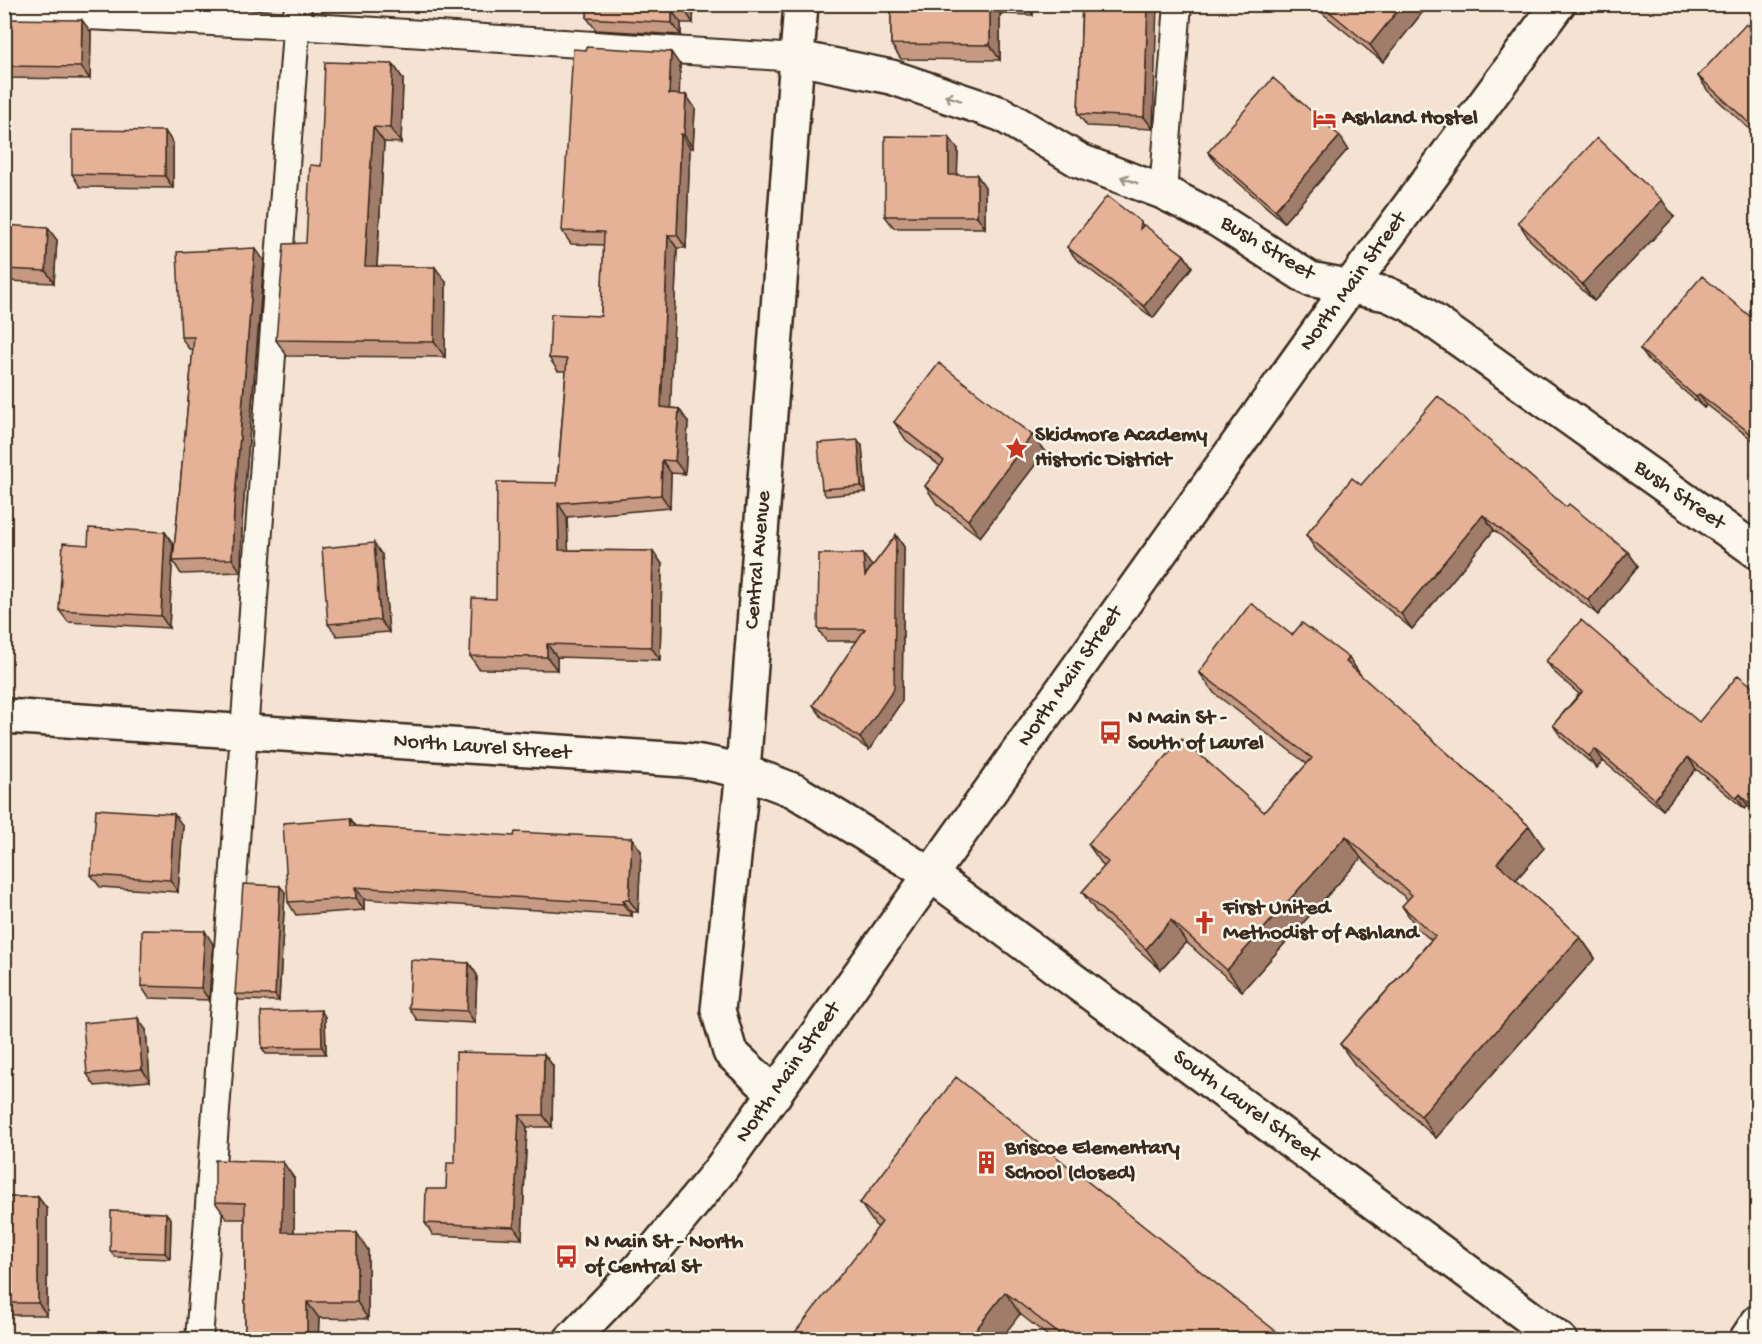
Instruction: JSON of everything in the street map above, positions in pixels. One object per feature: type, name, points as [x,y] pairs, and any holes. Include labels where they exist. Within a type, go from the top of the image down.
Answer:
[{"type":"street","name":"Central Avenue","points":[[775,1094],[729,1052],[718,1010],[743,771],[801,4]]},
{"type":"street","name":"North Main Street","points":[[571,1340],[647,1259],[720,1170],[1349,288],[1558,4]]},
{"type":"street","name":"Bush Street","points":[[798,58],[891,77],[1001,114],[1080,161],[1163,192],[1218,220],[1310,279],[1387,294],[1411,305],[1758,552]]},
{"type":"street","name":"North Laurel Street","points":[[4,716],[714,763],[743,771],[795,791],[931,875]]},
{"type":"street","name":"South Laurel Street","points":[[931,875],[1560,1340]]},
{"type":"street","points":[[1746,1340],[1758,1322]]},
{"type":"lane","points":[[1163,192],[1178,4]]},
{"type":"lane","points":[[4,12],[298,15],[798,58]]},
{"type":"lane","points":[[199,1340],[298,15]]},
{"type":"building","points":[[588,4],[685,4],[685,11],[672,11],[672,23],[587,18]]},
{"type":"building","points":[[891,4],[990,4],[990,45],[891,44]]},
{"type":"building","points":[[1082,4],[1148,4],[1144,117],[1078,114]]},
{"type":"building","points":[[1320,4],[1403,4],[1370,45]]},
{"type":"building","points":[[1758,14],[1758,131],[1698,76]]},
{"type":"building","points":[[4,19],[82,20],[81,67],[4,66]]},
{"type":"building","points":[[586,47],[671,52],[669,94],[686,95],[684,135],[681,134],[677,235],[668,235],[661,407],[679,409],[675,461],[662,460],[661,495],[558,503],[559,550],[653,551],[651,647],[547,644],[547,657],[470,656],[472,598],[496,599],[497,482],[557,483],[557,487],[567,359],[549,358],[551,314],[601,316],[604,232],[562,231],[573,49],[586,50]]},
{"type":"building","points":[[325,62],[393,64],[390,128],[373,127],[365,266],[435,267],[434,342],[276,340],[284,244],[306,243],[310,165],[321,166]]},
{"type":"building","points":[[1273,78],[1340,136],[1275,210],[1208,152]]},
{"type":"building","points":[[72,130],[165,131],[165,176],[72,174]]},
{"type":"building","points":[[885,136],[949,137],[949,175],[977,175],[977,216],[885,216]]},
{"type":"building","points":[[1597,138],[1662,200],[1582,284],[1518,222]]},
{"type":"building","points":[[1107,196],[1141,222],[1140,229],[1144,225],[1184,255],[1144,306],[1067,247]]},
{"type":"building","points":[[4,225],[48,228],[46,271],[4,269]]},
{"type":"building","points":[[255,248],[232,559],[173,561],[194,337],[181,337],[177,252]]},
{"type":"building","points":[[1702,276],[1758,323],[1758,439],[1699,394],[1696,397],[1640,349]]},
{"type":"building","points":[[939,363],[1032,435],[968,520],[925,486],[944,461],[894,422]]},
{"type":"building","points":[[1438,396],[1566,507],[1569,504],[1628,552],[1588,600],[1483,515],[1401,614],[1306,535],[1352,478],[1361,485]]},
{"type":"building","points":[[858,440],[861,486],[822,489],[818,443]]},
{"type":"building","points":[[89,528],[165,532],[161,616],[59,610],[63,543],[88,545]]},
{"type":"building","points":[[896,535],[894,689],[860,738],[813,705],[865,629],[818,629],[819,554],[863,554],[865,576]]},
{"type":"building","points":[[374,543],[380,620],[328,624],[322,548]]},
{"type":"building","name":"First United Methodist of Ashland","points":[[1251,603],[1292,635],[1302,623],[1349,658],[1346,662],[1529,826],[1497,863],[1580,937],[1421,1116],[1340,1044],[1435,936],[1402,906],[1412,895],[1346,836],[1227,970],[1171,920],[1146,949],[1082,892],[1108,862],[1088,844],[1182,739],[1264,812],[1312,758],[1199,672]]},
{"type":"building","points":[[1581,620],[1699,722],[1738,675],[1758,691],[1758,811],[1740,794],[1737,798],[1688,757],[1655,799],[1595,749],[1589,756],[1553,725],[1582,692],[1546,661]]},
{"type":"building","points":[[96,809],[174,814],[170,880],[91,875]]},
{"type":"building","points":[[350,818],[351,826],[514,836],[515,832],[632,838],[629,900],[623,900],[623,904],[355,887],[356,898],[288,902],[283,823]]},
{"type":"building","points":[[243,884],[280,886],[275,995],[235,994]]},
{"type":"building","points":[[142,930],[205,931],[201,988],[141,986]]},
{"type":"building","points":[[411,960],[469,963],[467,1011],[409,1008]]},
{"type":"building","points":[[321,1010],[322,1047],[262,1048],[261,1012]]},
{"type":"building","points":[[138,1018],[142,1069],[87,1074],[83,1023]]},
{"type":"building","points":[[456,1052],[544,1054],[543,1115],[519,1115],[514,1227],[425,1223],[426,1189],[446,1189],[447,1163],[455,1163]]},
{"type":"building","name":"Briscoe Elementary School (closed)","points":[[956,1077],[1287,1340],[1067,1340],[1005,1292],[968,1340],[789,1340],[882,1222],[860,1203]]},
{"type":"building","points":[[215,1160],[283,1162],[282,1232],[357,1233],[357,1302],[307,1302],[307,1340],[245,1340],[245,1203],[215,1202]]},
{"type":"building","points":[[4,1197],[38,1197],[38,1303],[4,1303]]},
{"type":"building","points":[[111,1211],[166,1213],[165,1253],[110,1251]]},
{"type":"place","name":"Ashland Hostel","points":[[1324,119]]},
{"type":"place","name":"Skidmore Academy Historic District","points":[[1017,449]]},
{"type":"place","name":"N Main St - South of Laurel","points":[[1110,732]]},
{"type":"place","name":"First United Methodist of Ashland","points":[[1205,922]]},
{"type":"place","name":"Briscoe Elementary School (closed)","points":[[987,1162]]},
{"type":"place","name":"N Main St - North of Central St","points":[[567,1256]]}]
